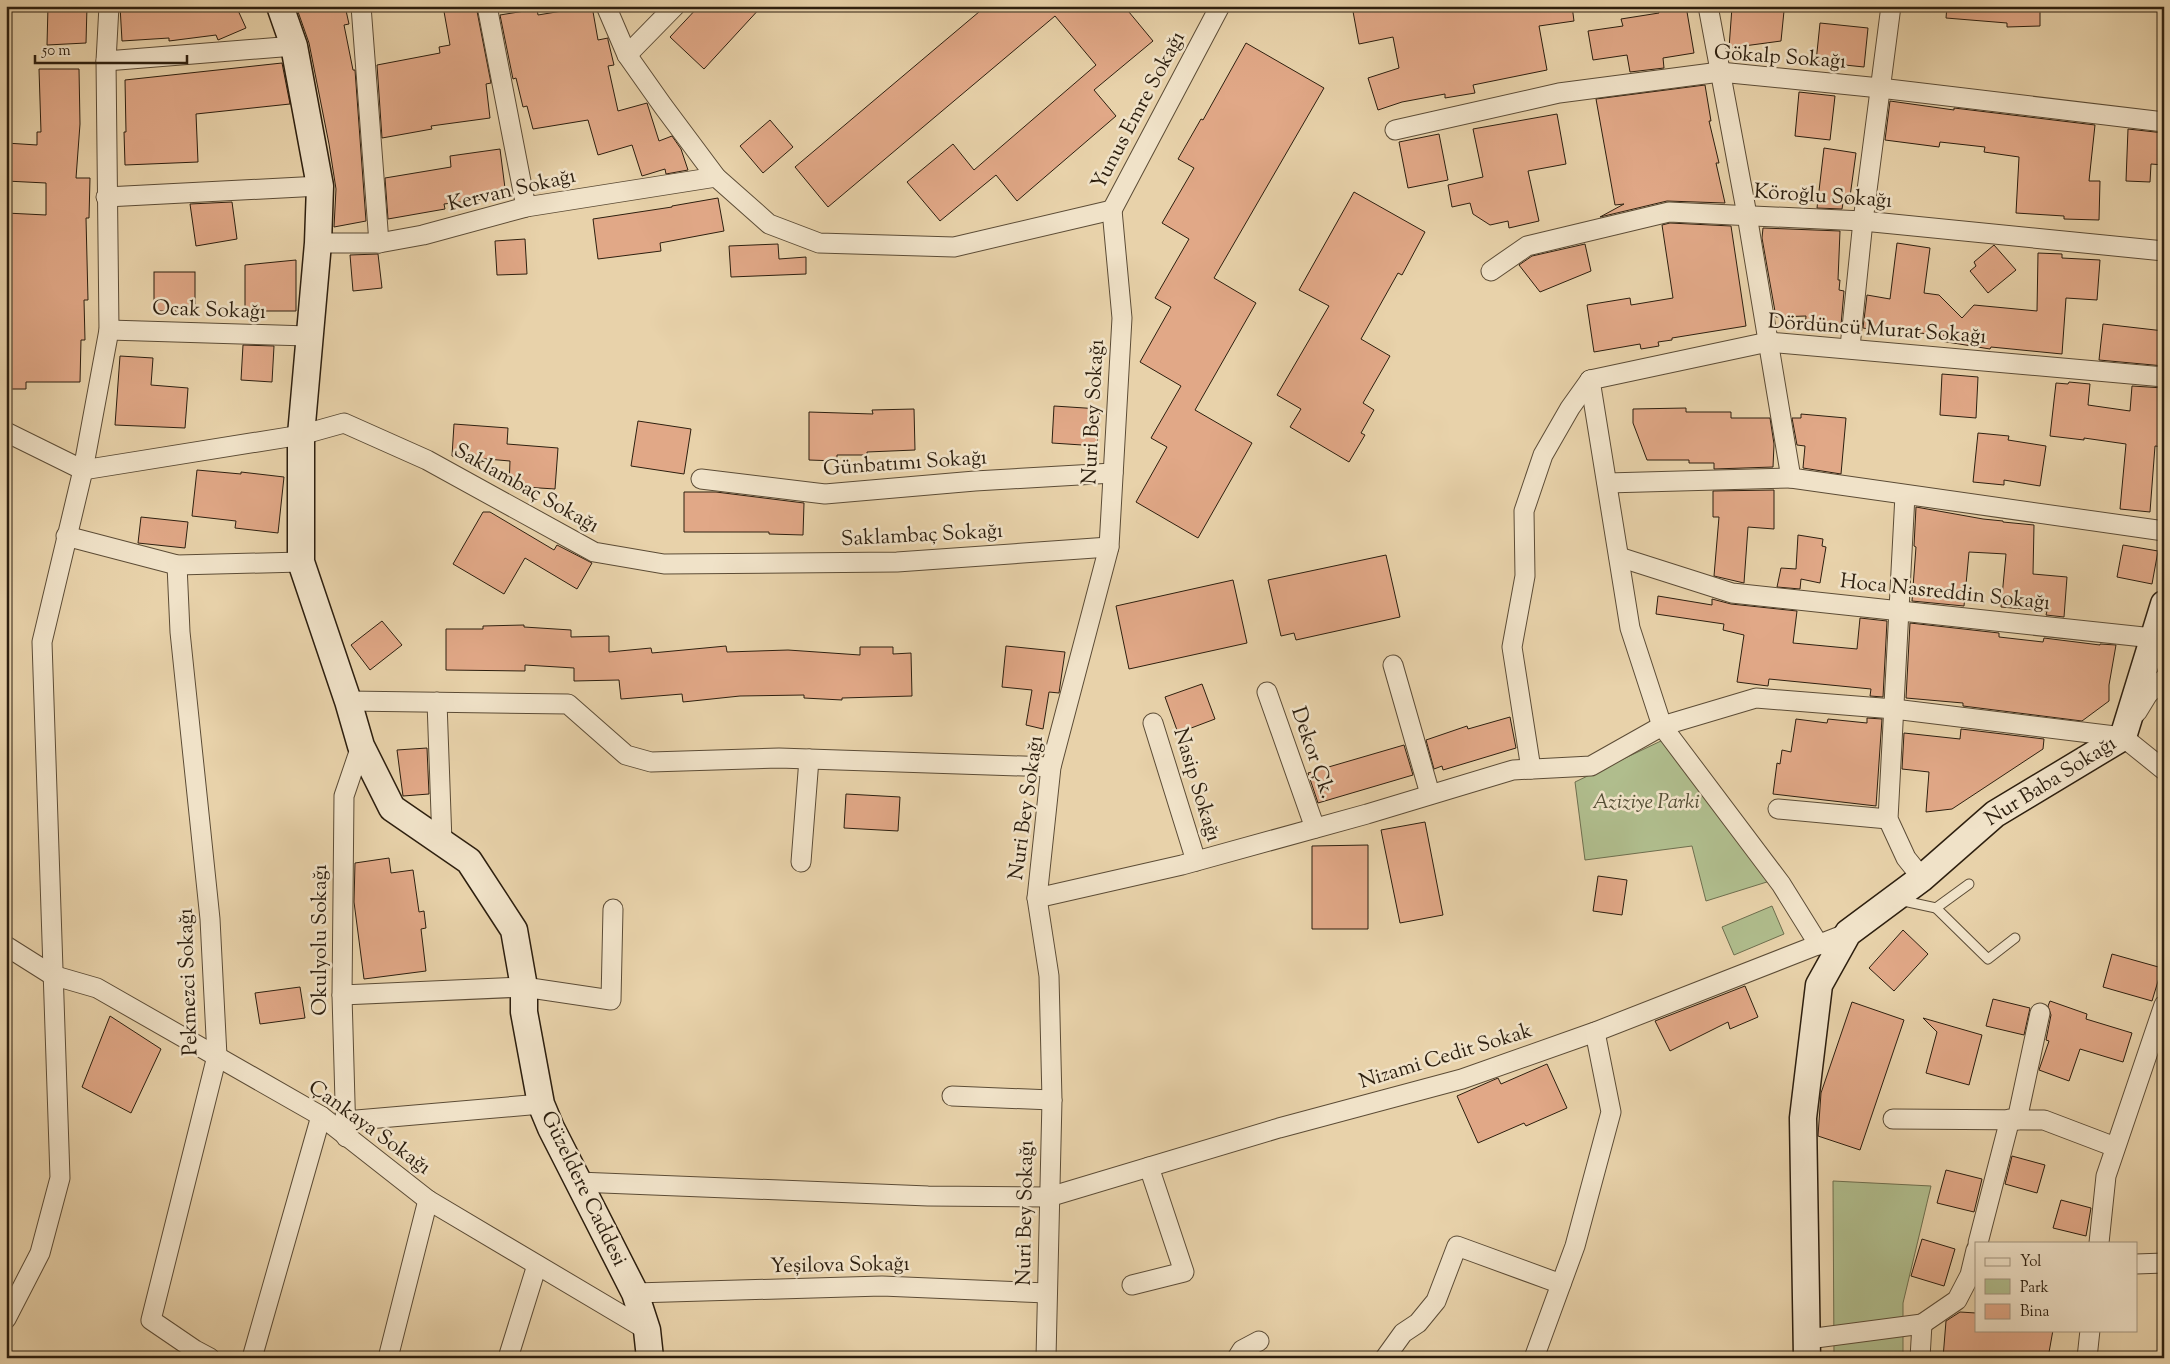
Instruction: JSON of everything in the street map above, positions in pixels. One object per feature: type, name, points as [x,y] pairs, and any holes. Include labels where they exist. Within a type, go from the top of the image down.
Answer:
[{"type":"street","points":[[6,1319],[40,1253],[60,1178],[42,642],[83,470],[109,330],[106,197],[108,6]]},
{"type":"street","name":"Güzeldere Caddesi","points":[[280,6],[294,46],[320,186],[318,242],[308,336],[301,435],[301,562],[348,701],[361,746],[392,808],[469,861],[514,930],[524,987],[524,1012],[540,1104],[634,1293],[647,1330],[650,1358]]},
{"type":"street","points":[[362,6],[379,243]]},
{"type":"street","points":[[487,6],[526,207]]},
{"type":"street","points":[[606,6],[627,55],[716,177],[769,224],[819,243],[954,247],[1112,210]]},
{"type":"street","points":[[627,55],[675,6]]},
{"type":"street","name":"Yunus Emre Sokağı","points":[[1112,210],[1220,6]]},
{"type":"street","points":[[1708,6],[1747,215],[1790,478]]},
{"type":"street","points":[[1850,348],[1863,221],[1891,6]]},
{"type":"street","points":[[106,61],[294,46]]},
{"type":"street","name":"Gökalp Sokağı","points":[[1395,130],[1559,93],[1720,72],[1880,88],[2164,122]]},
{"type":"street","name":"Kervan Sokağı","points":[[318,242],[379,243],[424,235],[526,207],[716,177]]},
{"type":"street","points":[[106,197],[320,186]]},
{"type":"street","name":"Nuri Bey Sokağı","points":[[1046,1358],[1052,1100],[1049,976],[1037,898],[1051,767],[1110,547],[1122,318],[1112,210]]},
{"type":"street","name":"Köroğlu Sokağı","points":[[1491,271],[1527,246],[1669,212],[1863,221],[2164,251]]},
{"type":"street","name":"Ocak Sokağı","points":[[109,330],[308,336]]},
{"type":"street","name":"Dördüncü Murat Sokağı","points":[[1590,380],[1768,342],[2164,377]]},
{"type":"street","points":[[1590,380],[1630,628],[1662,726],[1781,884],[1820,945]]},
{"type":"street","points":[[1531,769],[1512,647],[1525,576],[1524,510],[1543,455],[1570,408],[1590,380]]},
{"type":"street","name":"Saklambaç Sokağı","points":[[83,470],[301,435],[344,423],[427,460],[594,552],[664,564],[897,562],[1110,547]]},
{"type":"street","points":[[6,432],[83,470]]},
{"type":"street","name":"Günbatımı Sokağı","points":[[701,479],[825,494],[975,481],[1114,473]]},
{"type":"street","points":[[1607,483],[1790,478],[2164,531]]},
{"type":"street","points":[[1905,495],[1888,819],[1906,858],[1922,878]]},
{"type":"street","points":[[66,536],[177,566],[301,562]]},
{"type":"street","name":"Hoca Nasreddin Sokağı","points":[[1619,557],[1732,594],[2153,638]]},
{"type":"street","name":"Pekmezci Sokağı","points":[[177,566],[180,632],[210,919],[216,1056],[151,1320],[199,1355]]},
{"type":"street","name":"Nur Baba Sokağı","points":[[1848,933],[1922,878],[1995,814],[2123,737],[2164,604]]},
{"type":"street","points":[[1393,665],[1430,794]]},
{"type":"street","points":[[2123,737],[2148,694],[2164,679]]},
{"type":"street","name":"Dekor Çk.","points":[[1267,692],[1315,828]]},
{"type":"street","points":[[1037,898],[1196,861],[1513,770],[1591,766],[1662,726],[1756,698],[1894,709],[2123,737],[2164,770]]},
{"type":"street","points":[[348,701],[568,704],[626,755],[651,762],[779,758],[1051,767]]},
{"type":"street","points":[[437,702],[442,842]]},
{"type":"street","name":"Nasip Sokağı","points":[[1152,723],[1196,861]]},
{"type":"street","name":"Okulyolu Sokağı","points":[[346,1129],[342,995],[344,796],[361,746]]},
{"type":"street","points":[[801,862],[809,759]]},
{"type":"street","points":[[1778,809],[1888,819]]},
{"type":"street","points":[[342,995],[524,987],[611,1000],[613,909]]},
{"type":"street","points":[[1848,933],[1819,985],[1803,1118],[1808,1349],[1922,1324],[1957,1300],[1970,1275],[1975,1254]]},
{"type":"street","name":"Nizami Cedit Sokak","points":[[578,1182],[928,1196],[1049,1197],[1279,1128],[1462,1079],[1595,1032],[1848,933]]},
{"type":"street","name":"Çankaya Sokağı","points":[[6,946],[52,975],[97,988],[346,1129],[428,1200],[647,1330]]},
{"type":"street","points":[[2099,1242],[2106,1176],[2161,1025],[2164,1005]]},
{"type":"street","points":[[1978,1242],[2014,1120],[2040,1013]]},
{"type":"street","points":[[1534,1358],[1575,1246],[1611,1112],[1595,1032]]},
{"type":"street","points":[[952,1096],[1052,1100]]},
{"type":"street","points":[[346,1129],[540,1104]]},
{"type":"street","points":[[252,1358],[321,1116]]},
{"type":"street","points":[[1893,1118],[2044,1120],[2115,1147]]},
{"type":"street","points":[[1132,1285],[1184,1272],[1149,1167]]},
{"type":"street","points":[[388,1358],[428,1200]]},
{"type":"street","points":[[1384,1358],[1403,1333],[1418,1323],[1436,1301],[1457,1246],[1562,1284]]},
{"type":"street","points":[[2138,1264],[2164,1264]]},
{"type":"street","points":[[508,1358],[537,1265]]},
{"type":"street","name":"Yeşilova Sokağı","points":[[634,1293],[882,1286],[1047,1292]]},
{"type":"street","points":[[1920,1358],[1922,1324]]},
{"type":"street","points":[[2087,1358],[2090,1332]]},
{"type":"street","points":[[1237,1358],[1242,1350],[1259,1341]]},
{"type":"lane","points":[[1936,908],[1969,884]]},
{"type":"lane","points":[[1894,898],[1936,908],[1988,959],[2015,938]]},
{"type":"green space","name":"Aziziye Parki","points":[[1663,740],[1770,881],[1706,901],[1692,846],[1585,860],[1575,782]]},
{"type":"green space","points":[[1772,906],[1784,934],[1734,955],[1722,927]]},
{"type":"green space","points":[[1833,1181],[1931,1186],[1903,1303],[1903,1358],[1834,1358]]},
{"type":"building","points":[[48,6],[87,6],[86,43],[47,45]]},
{"type":"building","points":[[120,6],[236,6],[246,28],[218,40],[216,35],[169,41],[169,38],[122,41]]},
{"type":"building","points":[[296,6],[345,6],[349,24],[344,25],[353,70],[355,70],[366,221],[334,227],[336,189],[329,144],[309,43]]},
{"type":"building","points":[[443,6],[476,6],[491,83],[486,84],[490,118],[431,126],[432,129],[382,138],[377,65],[440,53],[439,47],[450,45]]},
{"type":"building","points":[[592,6],[598,40],[608,38],[614,65],[608,66],[618,111],[647,103],[659,141],[672,136],[681,149],[688,170],[666,174],[665,169],[642,176],[632,145],[598,155],[588,120],[533,129],[527,106],[523,107],[516,78],[513,79],[500,15],[537,9],[538,15]]},
{"type":"building","points":[[699,6],[762,6],[704,69],[670,37]]},
{"type":"building","points":[[986,6],[1124,6],[1153,41],[1094,90],[1116,116],[1017,201],[996,175],[940,221],[907,182],[953,144],[974,170],[1096,65],[1055,16],[828,207],[795,167]]},
{"type":"building","points":[[1352,6],[1572,6],[1574,21],[1539,26],[1547,70],[1473,85],[1475,93],[1445,98],[1445,94],[1402,102],[1378,110],[1368,78],[1399,68],[1393,37],[1359,44]]},
{"type":"building","points":[[1658,6],[1686,6],[1694,53],[1663,58],[1664,68],[1630,72],[1627,55],[1593,60],[1588,31],[1623,26],[1621,19],[1659,13]]},
{"type":"building","points":[[1947,6],[2040,6],[2040,26],[2007,27],[2007,23],[1946,18]]},
{"type":"building","points":[[1732,7],[1784,11],[1781,41],[1729,48]]},
{"type":"building","points":[[1820,23],[1868,28],[1864,67],[1816,62]]},
{"type":"building","points":[[1246,43],[1324,88],[1214,278],[1256,303],[1195,410],[1252,443],[1198,538],[1136,502],[1167,447],[1151,438],[1181,386],[1140,362],[1171,307],[1155,298],[1189,239],[1162,223],[1194,168],[1178,159],[1201,119],[1203,120]]},
{"type":"building","points":[[282,63],[290,104],[196,114],[198,162],[125,165],[125,80]]},
{"type":"building","points":[[39,69],[79,69],[80,124],[76,178],[90,178],[89,218],[86,218],[88,300],[84,300],[85,340],[81,340],[80,382],[26,382],[26,389],[6,389],[6,213],[46,215],[46,183],[6,181],[6,143],[37,145],[37,132],[41,132]]},
{"type":"building","points":[[1705,85],[1711,121],[1709,121],[1719,163],[1716,163],[1725,203],[1667,201],[1600,217],[1624,204],[1615,205],[1596,99]]},
{"type":"building","points":[[1799,92],[1835,96],[1830,140],[1795,136]]},
{"type":"building","points":[[1890,101],[2095,125],[2089,181],[2100,181],[2099,220],[2064,219],[2064,216],[2016,213],[2019,157],[1984,152],[1985,147],[1940,142],[1939,147],[1885,140]]},
{"type":"building","points":[[1557,114],[1566,164],[1528,171],[1539,221],[1509,228],[1508,221],[1490,225],[1473,214],[1470,203],[1452,207],[1448,185],[1483,177],[1473,129]]},
{"type":"building","points":[[770,120],[793,147],[763,173],[740,146]]},
{"type":"building","points":[[2128,129],[2164,133],[2164,165],[2151,164],[2150,182],[2126,181]]},
{"type":"building","points":[[1439,134],[1448,180],[1408,188],[1399,142]]},
{"type":"building","points":[[1824,148],[1856,153],[1849,204],[1843,203],[1842,209],[1817,208]]},
{"type":"building","points":[[500,149],[506,196],[444,204],[445,209],[388,219],[385,178],[451,167],[450,156]]},
{"type":"building","points":[[1354,192],[1425,232],[1402,275],[1398,273],[1361,339],[1390,356],[1363,403],[1374,410],[1361,433],[1365,435],[1349,462],[1290,427],[1301,409],[1277,395],[1329,306],[1299,290]]},
{"type":"building","points":[[718,198],[724,231],[660,243],[661,251],[598,259],[593,219]]},
{"type":"building","points":[[232,202],[237,239],[196,246],[190,204]]},
{"type":"building","points":[[1670,223],[1731,226],[1746,326],[1672,338],[1672,340],[1658,342],[1659,346],[1641,349],[1640,344],[1594,352],[1587,305],[1630,298],[1631,305],[1673,298],[1662,225]]},
{"type":"building","points":[[1763,228],[1840,231],[1838,280],[1840,280],[1839,290],[1844,291],[1841,325],[1835,324],[1835,330],[1805,328],[1806,316],[1776,317],[1762,238]]},
{"type":"building","points":[[525,239],[527,274],[497,275],[495,241]]},
{"type":"building","points":[[1897,243],[1930,248],[1924,293],[1939,295],[1962,318],[1974,305],[2037,311],[2038,253],[2062,254],[2062,258],[2100,260],[2097,300],[2066,298],[2062,354],[1991,347],[1990,349],[1941,341],[1946,336],[1885,329],[1885,332],[1863,328],[1867,295],[1890,299]]},
{"type":"building","points":[[778,244],[779,259],[806,257],[806,274],[731,277],[729,246]]},
{"type":"building","points":[[1585,244],[1591,271],[1540,292],[1519,265],[1532,256]]},
{"type":"building","points":[[1994,245],[2016,270],[1988,293],[1970,271],[1976,266],[1974,262]]},
{"type":"building","points":[[378,254],[382,288],[353,291],[350,255]]},
{"type":"building","points":[[296,260],[296,311],[245,311],[245,265]]},
{"type":"building","points":[[154,272],[195,272],[195,311],[154,311]]},
{"type":"building","points":[[2103,324],[2164,331],[2164,366],[2099,360]]},
{"type":"building","points":[[243,345],[274,346],[272,382],[241,380]]},
{"type":"building","points":[[120,356],[153,358],[151,385],[188,388],[185,428],[115,425]]},
{"type":"building","points":[[1942,374],[1978,377],[1976,418],[1940,415]]},
{"type":"building","points":[[2069,382],[2090,384],[2088,405],[2130,411],[2132,386],[2164,388],[2164,447],[2155,446],[2150,512],[2120,509],[2126,444],[2084,438],[2084,440],[2050,436],[2056,383],[2068,384]]},
{"type":"building","points":[[1054,406],[1100,409],[1097,446],[1052,443]]},
{"type":"building","points":[[1686,408],[1686,412],[1731,412],[1731,418],[1770,418],[1774,444],[1773,467],[1714,469],[1714,463],[1689,463],[1689,460],[1647,460],[1633,423],[1633,409]]},
{"type":"building","points":[[914,409],[915,450],[867,452],[867,455],[837,455],[837,461],[809,460],[809,412],[873,414],[872,410]]},
{"type":"building","points":[[1801,414],[1846,418],[1841,474],[1803,468],[1805,446],[1797,445],[1792,418],[1801,418]]},
{"type":"building","points":[[638,421],[691,429],[684,474],[631,466]]},
{"type":"building","points":[[454,424],[508,428],[507,444],[558,448],[555,489],[509,486],[510,461],[452,456]]},
{"type":"building","points":[[1978,433],[2009,436],[2008,440],[2046,446],[2040,486],[2004,480],[2004,485],[1973,482]]},
{"type":"building","points":[[197,470],[241,474],[241,472],[284,477],[278,533],[235,528],[236,521],[192,516]]},
{"type":"building","points":[[1774,490],[1774,529],[1748,527],[1744,583],[1714,576],[1719,517],[1713,517],[1713,491]]},
{"type":"building","points":[[684,492],[716,492],[804,503],[803,535],[769,534],[769,532],[684,532]]},
{"type":"building","points":[[1916,507],[1983,519],[2034,525],[2033,574],[2067,577],[2064,617],[2046,615],[2047,611],[2001,607],[2006,554],[1969,552],[1964,606],[1912,601],[1916,547],[1914,546]]},
{"type":"building","points":[[483,512],[490,512],[554,550],[557,545],[592,563],[577,589],[525,558],[504,594],[453,564]]},
{"type":"building","points":[[141,517],[188,522],[185,548],[138,543]]},
{"type":"building","points":[[1798,535],[1823,539],[1822,546],[1826,547],[1820,583],[1801,579],[1800,589],[1777,587],[1781,568],[1796,569]]},
{"type":"building","points":[[2123,545],[2158,551],[2152,584],[2117,577]]},
{"type":"building","points":[[1386,555],[1400,617],[1296,640],[1294,633],[1281,636],[1268,580]]},
{"type":"building","points":[[1233,580],[1247,643],[1129,669],[1116,606]]},
{"type":"building","points":[[1658,596],[1712,605],[1712,599],[1731,604],[1797,611],[1793,643],[1857,649],[1860,618],[1887,621],[1883,697],[1870,696],[1871,689],[1769,679],[1768,686],[1737,682],[1744,635],[1723,630],[1724,624],[1656,614]]},
{"type":"building","points":[[382,621],[402,645],[370,670],[351,645]]},
{"type":"building","points":[[1910,623],[1999,633],[1999,637],[2043,642],[2044,638],[2100,645],[2116,645],[2109,685],[2109,701],[2082,721],[1963,706],[1963,703],[1906,698]]},
{"type":"building","points":[[524,625],[524,627],[571,630],[571,637],[609,636],[609,652],[651,648],[652,653],[726,646],[727,652],[788,650],[860,655],[860,647],[893,647],[893,654],[911,653],[912,696],[842,698],[842,700],[804,698],[804,695],[740,696],[683,702],[682,694],[621,699],[619,680],[574,681],[574,668],[525,665],[525,671],[446,670],[446,629],[483,629],[483,626]]},
{"type":"building","points":[[1006,646],[1065,652],[1059,693],[1049,692],[1043,729],[1026,725],[1032,690],[1002,687]]},
{"type":"building","points":[[1202,684],[1215,719],[1178,733],[1165,697]]},
{"type":"building","points":[[1510,717],[1516,748],[1443,770],[1442,766],[1434,769],[1426,740],[1467,726],[1468,729]]},
{"type":"building","points":[[1867,718],[1882,719],[1876,806],[1773,794],[1777,763],[1780,764],[1782,750],[1791,752],[1796,719],[1827,723],[1828,719],[1867,723]]},
{"type":"building","points":[[1961,729],[2044,739],[2043,749],[1952,809],[1926,812],[1929,772],[1902,769],[1904,733],[1960,739]]},
{"type":"building","points":[[1404,745],[1413,775],[1318,803],[1308,773]]},
{"type":"building","points":[[427,748],[429,794],[403,796],[397,750]]},
{"type":"building","points":[[846,794],[900,797],[898,831],[844,828]]},
{"type":"building","points":[[1425,822],[1443,915],[1400,923],[1381,830]]},
{"type":"building","points":[[1368,845],[1368,929],[1312,929],[1312,846]]},
{"type":"building","points":[[389,858],[391,873],[413,870],[419,912],[424,911],[426,928],[421,929],[426,971],[364,979],[354,902],[355,863]]},
{"type":"building","points":[[1598,876],[1627,880],[1622,915],[1593,911]]},
{"type":"building","points":[[1903,930],[1928,954],[1894,991],[1869,968]]},
{"type":"building","points":[[2112,954],[2162,968],[2152,1001],[2103,987]]},
{"type":"building","points":[[1745,986],[1758,1017],[1730,1029],[1728,1022],[1670,1051],[1655,1021]]},
{"type":"building","points":[[300,987],[305,1018],[260,1024],[255,993]]},
{"type":"building","points":[[1993,999],[2030,1008],[2024,1035],[1986,1026]]},
{"type":"building","points":[[2050,1001],[2087,1014],[2086,1019],[2132,1033],[2123,1062],[2080,1049],[2069,1081],[2039,1070],[2049,1041],[2046,1040],[2051,1015],[2048,1006]]},
{"type":"building","points":[[1852,1002],[1904,1020],[1860,1150],[1818,1136],[1821,1093]]},
{"type":"building","points":[[110,1016],[161,1049],[131,1113],[82,1087]]},
{"type":"building","points":[[1923,1018],[1982,1035],[1969,1085],[1926,1073],[1937,1032]]},
{"type":"building","points":[[1547,1064],[1567,1108],[1526,1126],[1524,1123],[1478,1143],[1457,1096],[1498,1078],[1501,1084]]},
{"type":"building","points":[[2012,1156],[2045,1165],[2037,1193],[2005,1184]]},
{"type":"building","points":[[1946,1170],[1982,1179],[1974,1212],[1937,1203]]},
{"type":"building","points":[[2061,1200],[2091,1208],[2086,1236],[2053,1228]]},
{"type":"building","points":[[1922,1239],[1955,1249],[1944,1286],[1911,1276]]},
{"type":"building","points":[[1960,1312],[1975,1313],[1975,1332],[2053,1332],[2048,1358],[1943,1358],[1946,1321]]}]
